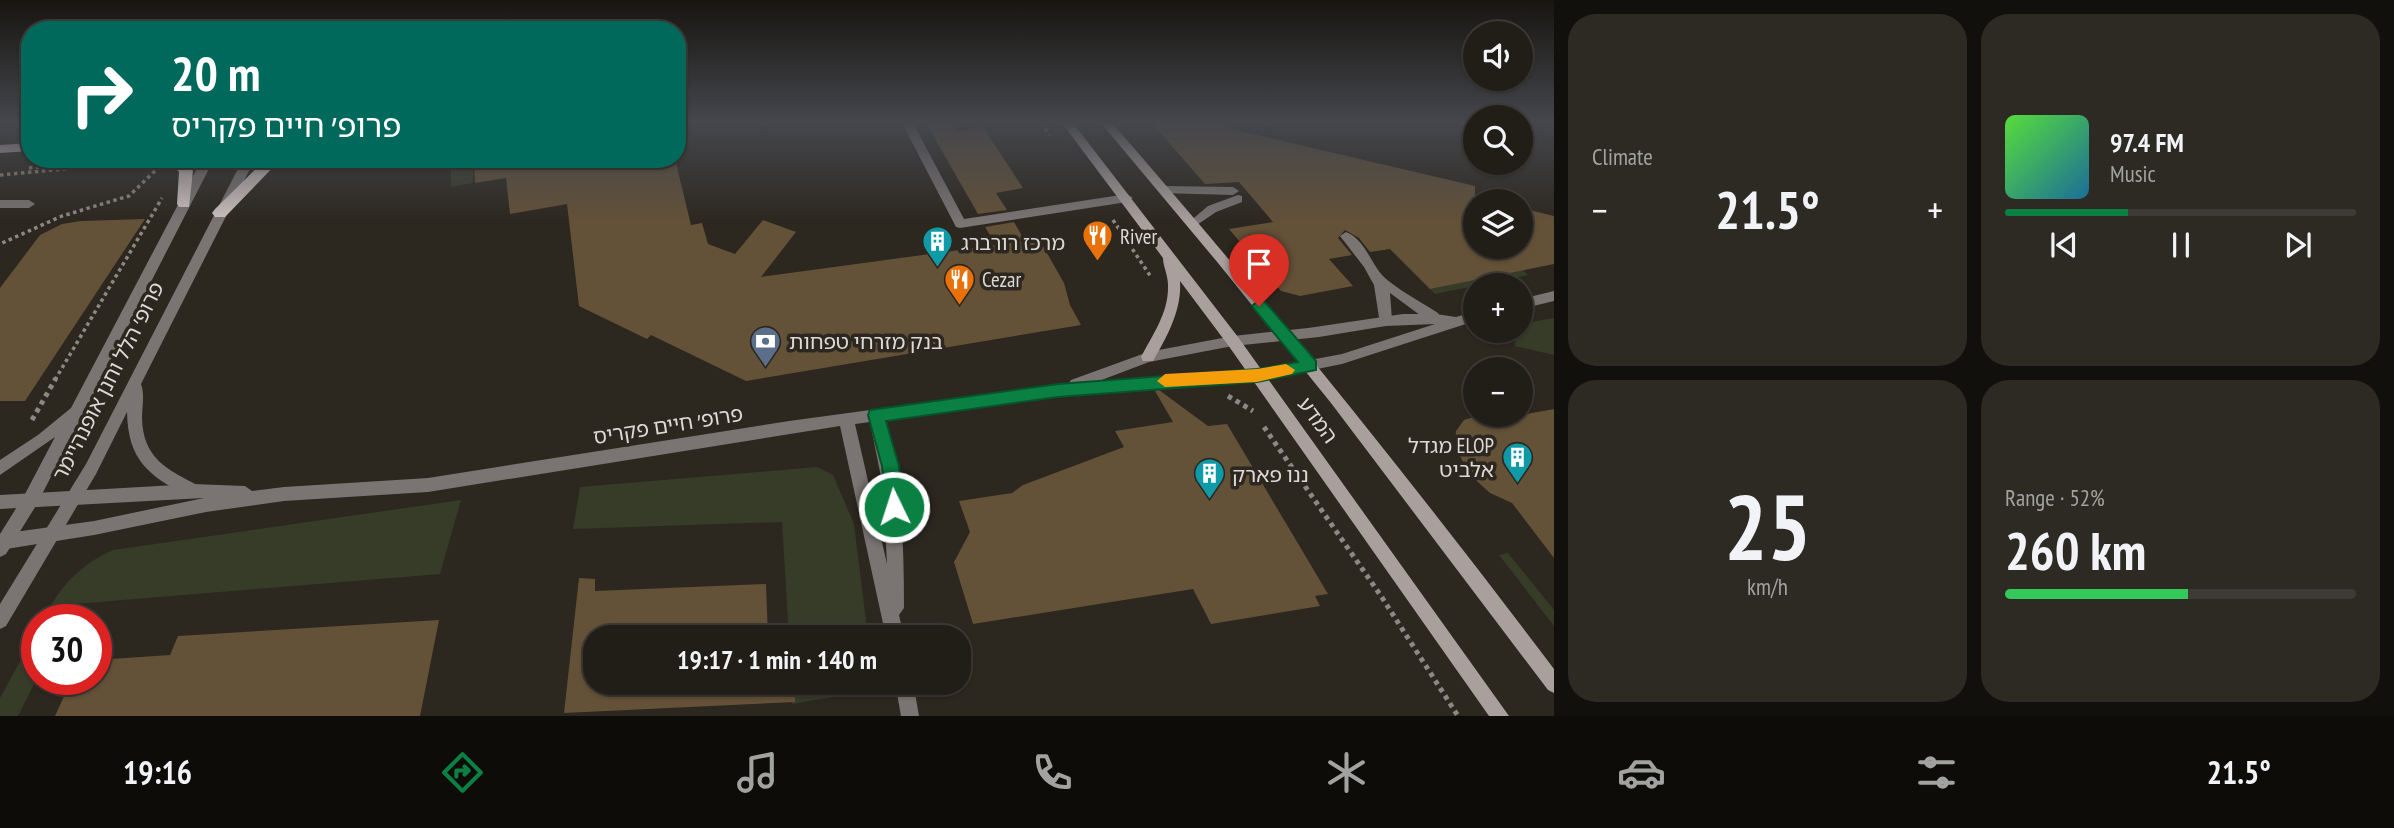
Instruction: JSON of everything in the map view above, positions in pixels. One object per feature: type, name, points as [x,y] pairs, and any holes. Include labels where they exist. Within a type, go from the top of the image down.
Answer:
[{"type":"main road","name":"המדע","points":[[1094,156],[1233,341],[1500,716]]},
{"type":"main road","name":"המדע","points":[[1135,156],[1194,223],[1311,366],[1450,542],[1554,684]]},
{"type":"main road","points":[[183,168],[186,172],[184,204]]},
{"type":"main road","points":[[220,213],[265,168]]},
{"type":"main road","points":[[1148,357],[1169,321],[1174,286],[1172,267],[1154,234]]},
{"type":"street","points":[[925,156],[960,224],[1127,198]]},
{"type":"street","name":"פרופ׳ הלל וחנן אופנהיימר","points":[[2,545],[31,499],[203,168]]},
{"type":"street","name":"פרופ׳ הלל וחנן אופנהיימר","points":[[0,620],[74,496],[244,168]]},
{"type":"street","points":[[1165,190],[1235,195],[1194,223]]},
{"type":"street","points":[[0,204],[29,204]]},
{"type":"street","points":[[1346,236],[1366,257],[1377,278],[1387,308],[1385,320]]},
{"type":"street","points":[[1377,278],[1433,317],[1455,321]]},
{"type":"street","points":[[1533,301],[1554,296]]},
{"type":"street","name":"פרופ׳ חיים פקריס","points":[[1058,390],[1148,357],[1233,341],[1385,320],[1433,317]]},
{"type":"street","name":"פרופ׳ חיים פקריס","points":[[2,545],[206,505],[285,495],[428,485],[846,419],[1058,390],[1257,375],[1342,359],[1463,319]]},
{"type":"street","points":[[136,380],[134,429],[148,465],[193,491]]},
{"type":"street","points":[[0,468],[43,439],[79,407]]},
{"type":"street","points":[[876,415],[890,466],[896,554],[895,625]]},
{"type":"street","points":[[846,419],[893,625]]},
{"type":"street","name":"פרופ׳ חיים פקריס","points":[[0,502],[193,491],[285,495]]},
{"type":"street","points":[[906,695],[910,716]]},
{"type":"path","points":[[0,169],[21,167]]},
{"type":"path","points":[[0,175],[83,168]]},
{"type":"path","points":[[0,244],[72,212],[129,196],[158,168]]},
{"type":"path","points":[[25,430],[168,189]]},
{"type":"path","points":[[1233,401],[1251,408],[1381,596],[1458,716]]},
{"type":"green space","points":[[451,168],[473,168],[473,183],[451,187]]},
{"type":"green space","points":[[1463,282],[1463,288],[1435,294],[1430,289]]},
{"type":"green space","points":[[1554,318],[1554,355],[1515,346],[1515,343],[1533,343],[1533,322]]},
{"type":"green space","points":[[817,467],[833,475],[854,524],[867,625],[788,625],[782,522],[573,529],[580,487]]},
{"type":"green space","points":[[461,500],[440,574],[52,604],[80,570],[113,550]]},
{"type":"green space","points":[[1508,553],[1554,610],[1554,626],[1499,555]]},
{"type":"green space","points":[[21,659],[21,695],[28,695],[18,716],[0,716],[0,698]]},
{"type":"green space","points":[[792,695],[845,695],[792,704]]},
{"type":"building","points":[[945,156],[1002,156],[1023,188],[996,193],[1007,210],[978,214]]},
{"type":"building","points":[[1181,156],[1348,156],[1475,186],[1475,189],[1463,189],[1463,259],[1533,259],[1533,211],[1554,216],[1554,264],[1509,273],[1463,273],[1463,282],[1430,289],[1390,249],[1370,252],[1359,238],[1345,230],[1338,238],[1352,255],[1329,259],[1353,286],[1300,296],[1281,291],[1229,229],[1273,222],[1239,182],[1205,184]]},
{"type":"building","name":"מרכז רורברג","points":[[474,168],[677,168],[691,225],[702,223],[708,244],[735,254],[763,220],[796,232],[761,277],[996,245],[985,227],[1014,222],[1025,241],[1039,239],[1064,283],[1070,305],[1081,325],[746,381],[651,335],[647,339],[579,306],[567,204],[510,214],[506,178],[475,183]]},
{"type":"building","points":[[145,219],[25,401],[0,401],[0,288],[40,235],[62,224],[81,221]]},
{"type":"building","points":[[1159,390],[1208,426],[1227,424],[1328,594],[1315,596],[1320,606],[1211,624],[1193,589],[973,624],[954,562],[970,532],[959,501],[1012,493],[1023,485],[1124,447],[1115,431],[1173,422],[1155,391]]},
{"type":"building","name":"מגדל ELOP אלביט","points":[[1554,409],[1554,558],[1512,503],[1490,493],[1469,474],[1455,446],[1456,431],[1463,421],[1463,427],[1533,427],[1533,413]]},
{"type":"building","points":[[579,578],[595,579],[595,591],[766,584],[768,625],[583,625],[583,695],[795,695],[795,702],[564,713]]},
{"type":"building","points":[[439,620],[420,716],[55,716],[65,695],[112,695],[112,659],[170,655],[178,636]]},
{"type":"slow traffic","points":[[1165,381],[1257,375],[1286,370]]},
{"type":"place","name":"River","points":[[1097,263]]},
{"type":"place","name":"מרכז רורברג","points":[[938,269]]},
{"type":"place","name":"Cezar","points":[[959,306]]},
{"type":"place","name":"בנק מזרחי טפחות","points":[[766,368]]},
{"type":"place","name":"מגדל ELOP אלביט","points":[[1517,484]]},
{"type":"place","name":"ננו פארק","points":[[1209,501]]},
{"type":"route","points":[[894,507],[890,466],[876,415],[1058,390],[1257,375],[1311,366],[1259,306]]}]
